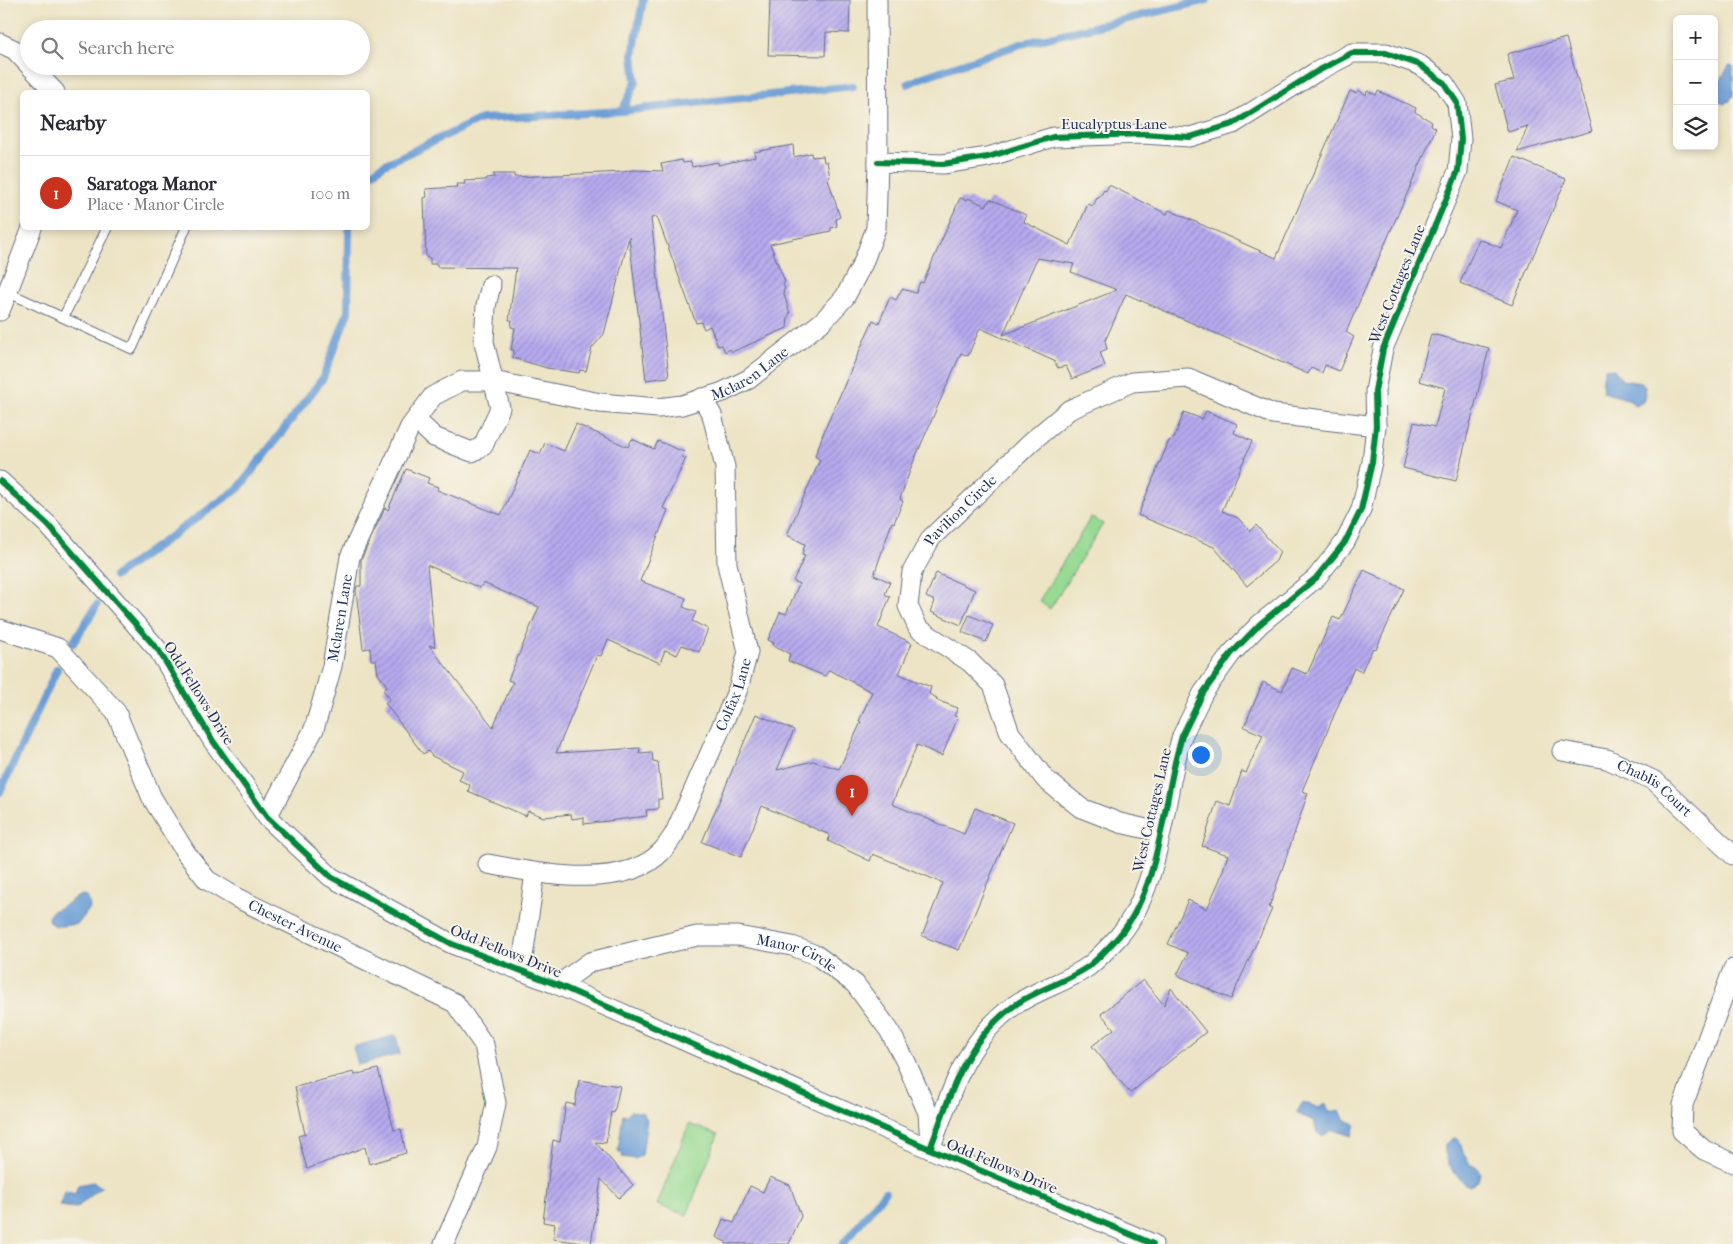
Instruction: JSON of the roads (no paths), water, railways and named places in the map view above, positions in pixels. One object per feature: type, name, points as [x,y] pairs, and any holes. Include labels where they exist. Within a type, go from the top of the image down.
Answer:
[{"type":"street","name":"Mclaren Lane","points":[[267,817],[314,729],[332,666],[350,557],[390,467],[416,420],[433,396],[462,382],[493,381],[600,403],[658,408],[682,404],[749,379],[824,321],[845,297],[863,262],[876,228],[878,162],[877,0]]},
{"type":"street","points":[[0,43],[15,50],[20,55]]},
{"type":"street","name":"Eucalyptus Lane","points":[[878,162],[942,164],[988,157],[1053,137],[1143,134],[1190,137],[1233,124],[1316,72],[1352,53],[1386,53],[1420,65]]},
{"type":"street","name":"West Cottages Lane","points":[[930,1149],[964,1060],[984,1031],[1016,1004],[1089,966],[1119,936],[1140,903],[1154,863],[1182,736],[1203,693],[1231,654],[1260,624],[1316,578],[1344,542],[1361,510],[1372,462],[1376,426],[1375,391],[1383,349],[1458,171],[1461,139],[1457,103],[1444,84],[1420,65]]},
{"type":"street","points":[[39,75],[53,90]]},
{"type":"street","points":[[0,311],[31,230]]},
{"type":"street","points":[[416,420],[434,436],[472,452],[483,446],[500,408],[484,342],[486,306],[491,285]]},
{"type":"street","name":"Pavilion Circle","points":[[1160,832],[1120,823],[1081,808],[1045,779],[1010,733],[993,685],[970,662],[918,628],[908,606],[912,572],[931,538],[1031,442],[1069,410],[1132,382],[1188,378],[1273,414],[1376,426]]},
{"type":"street","name":"Colfax Lane","points":[[488,864],[535,873],[584,876],[614,874],[640,866],[662,852],[674,835],[738,689],[748,652],[727,564],[725,468],[712,415],[702,398]]},
{"type":"street","name":"Odd Fellows Drive","points":[[0,482],[48,525],[159,651],[213,741],[267,817],[331,877],[452,944],[558,985],[930,1149],[1153,1244]]},
{"type":"street","name":"Chester Avenue","points":[[0,629],[58,648],[116,712],[152,798],[186,853],[207,880],[237,898],[455,1003],[484,1045],[496,1103],[488,1147],[444,1244]]},
{"type":"street","name":"Chablis Court","points":[[1562,751],[1607,759],[1655,782],[1733,855]]},
{"type":"street","points":[[521,971],[535,873]]},
{"type":"street","name":"Manor Circle","points":[[558,985],[590,962],[697,936],[738,936],[792,946],[816,955],[856,984],[889,1030],[906,1062],[928,1113],[930,1149]]},
{"type":"street","points":[[1733,969],[1683,1105],[1682,1131],[1704,1150],[1733,1163]]},
{"type":"lane","points":[[64,316],[106,230]]},
{"type":"lane","points":[[7,292],[64,316],[132,349],[185,230]]},
{"type":"water","points":[[1729,65],[1733,66],[1733,95],[1729,102],[1727,101],[1725,104],[1718,100],[1718,85]]},
{"type":"water","points":[[1605,368],[1614,369],[1622,380],[1641,383],[1645,386],[1646,396],[1642,403],[1635,405],[1627,399],[1603,392],[1602,382]]},
{"type":"water","points":[[83,895],[88,898],[90,908],[78,924],[56,926],[49,922],[48,917],[52,911]]},
{"type":"water","points":[[396,1035],[400,1054],[358,1065],[353,1047]]},
{"type":"water","points":[[1303,1102],[1319,1108],[1325,1103],[1329,1112],[1340,1110],[1344,1119],[1355,1124],[1352,1136],[1333,1130],[1322,1136],[1317,1133],[1314,1121],[1297,1112]]},
{"type":"water","points":[[630,1111],[642,1112],[647,1119],[642,1155],[635,1159],[622,1157],[623,1154],[618,1151],[623,1115],[627,1115]]},
{"type":"water","points":[[1454,1138],[1459,1139],[1464,1156],[1468,1157],[1467,1160],[1470,1165],[1476,1166],[1480,1173],[1478,1181],[1470,1186],[1460,1180],[1448,1162],[1445,1144]]},
{"type":"water","points":[[93,1182],[102,1187],[76,1208],[59,1206],[65,1191],[75,1194],[78,1185]]},
{"type":"waterway","points":[[370,175],[383,165],[481,119],[622,111],[636,82],[633,55],[643,0]]},
{"type":"waterway","points":[[908,84],[923,77],[1021,44],[1207,0]]},
{"type":"waterway","points":[[622,111],[853,86]]},
{"type":"waterway","points":[[115,576],[239,488],[323,378],[348,312],[349,230]]},
{"type":"waterway","points":[[73,643],[97,605]]},
{"type":"waterway","points":[[0,792],[57,669]]},
{"type":"waterway","points":[[843,1244],[885,1192]]},
{"type":"place","name":"Saratoga Manor","points":[[852,816]]}]
